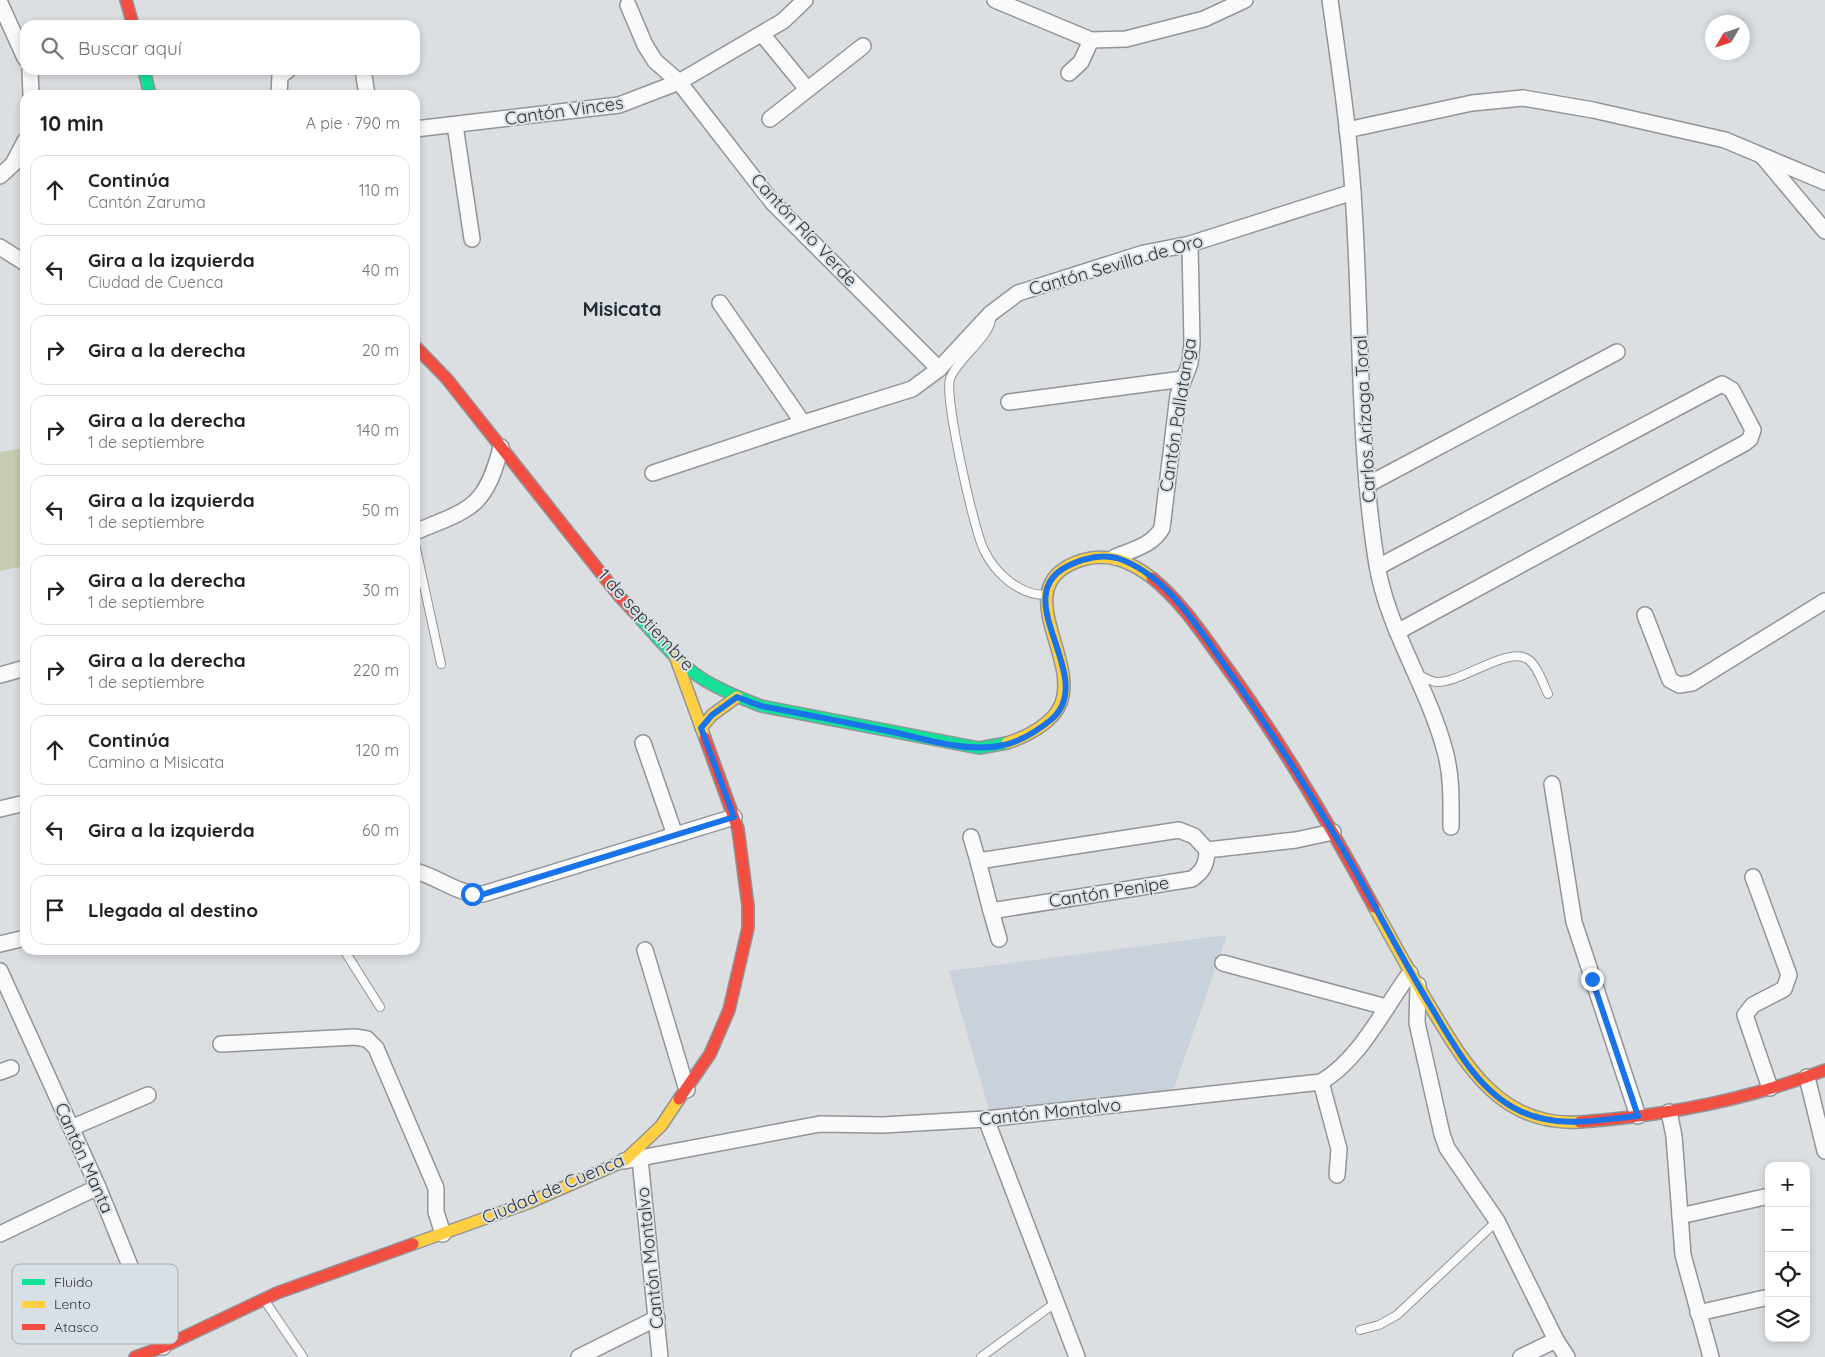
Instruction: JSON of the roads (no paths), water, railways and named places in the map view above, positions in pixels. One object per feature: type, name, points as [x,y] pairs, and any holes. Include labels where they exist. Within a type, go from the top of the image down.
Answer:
[{"type":"street","points":[[126,0],[132,20]]},
{"type":"street","name":"Cantón Vinces","points":[[420,128],[619,105],[679,82],[783,21],[805,0]]},
{"type":"street","points":[[995,0],[1092,40],[1126,39],[1144,35],[1204,19],[1245,0]]},
{"type":"street","name":"Carlos Arízaga Toral","points":[[1330,0],[1348,130],[1354,192],[1367,485],[1378,567],[1397,632],[1416,674],[1446,754],[1450,782],[1451,827]]},
{"type":"street","points":[[0,3],[20,47]]},
{"type":"street","name":"Cantón Río Verde","points":[[628,5],[645,45],[655,61],[679,82],[773,203],[939,369]]},
{"type":"street","points":[[762,34],[807,89]]},
{"type":"street","points":[[1069,73],[1081,62],[1092,40]]},
{"type":"street","points":[[770,119],[864,46]]},
{"type":"street","points":[[30,75],[31,90]]},
{"type":"street","points":[[145,75],[149,90]]},
{"type":"street","points":[[279,90],[281,75]]},
{"type":"street","points":[[364,75],[366,90]]},
{"type":"street","points":[[1348,130],[1472,103],[1523,98],[1594,110],[1724,140],[1825,182]]},
{"type":"street","points":[[455,125],[472,239]]},
{"type":"street","points":[[0,176],[13,164],[20,151]]},
{"type":"street","points":[[1760,154],[1825,231]]},
{"type":"street","name":"Cantón Sevilla de Oro","points":[[653,474],[803,423],[912,389],[939,369],[990,314],[1018,293],[1144,253],[1190,244],[1354,192]]},
{"type":"street","name":"Cantón Pallatanga","points":[[1115,557],[1148,544],[1157,538],[1162,528],[1178,395],[1190,363],[1192,343],[1190,244]]},
{"type":"street","points":[[0,247],[20,260]]},
{"type":"street","points":[[720,303],[803,423]]},
{"type":"street","points":[[1367,485],[1617,352]]},
{"type":"street","name":"1 de septiembre","points":[[420,354],[447,379],[620,597],[675,656],[700,678],[737,697],[761,706],[979,748],[1019,741],[1054,717],[1065,703],[1067,684],[1047,615],[1044,596]]},
{"type":"street","points":[[1009,402],[1183,379]]},
{"type":"street","points":[[1378,567],[1722,384],[1732,390],[1753,430],[1750,439],[1745,443],[1397,632]]},
{"type":"street","points":[[420,530],[468,510],[484,494],[495,470],[501,447]]},
{"type":"street","points":[[1044,596],[1051,580],[1065,567],[1084,559],[1115,557],[1154,579],[1183,608],[1278,740],[1333,832],[1414,979],[1454,1044],[1477,1077],[1502,1100],[1517,1110],[1550,1121],[1579,1122],[1638,1116],[1668,1112],[1770,1088],[1807,1078],[1825,1070]]},
{"type":"street","points":[[1645,615],[1670,680],[1679,685],[1692,683],[1825,602]]},
{"type":"street","name":"Ciudad de Cuenca","points":[[178,1340],[263,1299],[528,1203],[624,1161],[643,1146],[661,1126],[710,1054],[730,1010],[748,928],[748,906],[738,829],[675,656]]},
{"type":"street","points":[[0,675],[20,669]]},
{"type":"street","points":[[701,728],[712,715],[737,697]]},
{"type":"street","points":[[643,743],[675,835]]},
{"type":"street","points":[[1552,784],[1574,922],[1638,1116]]},
{"type":"street","points":[[0,809],[20,804]]},
{"type":"street","points":[[420,872],[459,891],[484,894],[734,817]]},
{"type":"street","points":[[978,862],[1179,830],[1194,836],[1207,850],[1296,840],[1333,832]]},
{"type":"street","points":[[971,836],[999,939]]},
{"type":"street","name":"Cantón Penipe","points":[[991,911],[1192,880],[1202,872],[1207,861],[1207,850]]},
{"type":"street","points":[[1753,877],[1789,975],[1784,989],[1753,1005],[1744,1015],[1770,1088]]},
{"type":"street","points":[[0,944],[20,939]]},
{"type":"street","points":[[644,950],[687,1090]]},
{"type":"street","points":[[1222,962],[1386,1007]]},
{"type":"street","name":"Cantón Manta","points":[[0,971],[98,1187],[129,1264]]},
{"type":"street","points":[[1414,979],[1417,1023],[1442,1134],[1448,1148],[1497,1221],[1556,1340],[1567,1357]]},
{"type":"street","name":"Cantón Montalvo","points":[[624,1161],[820,1124],[883,1125],[986,1119],[1321,1082],[1338,1072],[1355,1054],[1386,1007],[1414,979]]},
{"type":"street","points":[[221,1044],[355,1037],[367,1039],[376,1048],[433,1180],[437,1197],[436,1212],[443,1234]]},
{"type":"street","points":[[1807,1078],[1825,1151]]},
{"type":"street","points":[[1321,1082],[1339,1149],[1337,1175]]},
{"type":"street","points":[[71,1128],[148,1095]]},
{"type":"street","points":[[1668,1112],[1674,1136],[1683,1254],[1711,1357]]},
{"type":"street","points":[[986,1119],[1077,1357]]},
{"type":"street","name":"Cantón Montalvo","points":[[640,1159],[660,1357]]},
{"type":"street","points":[[0,1234],[98,1187]]},
{"type":"street","points":[[1680,1216],[1765,1197]]},
{"type":"street","points":[[1698,1313],[1765,1299]]},
{"type":"street","points":[[579,1357],[657,1323]]},
{"type":"street","points":[[599,1357],[657,1323]]},
{"type":"street","points":[[1522,1357],[1556,1340]]},
{"type":"street","name":"Ciudad de Cuenca","points":[[135,1357],[169,1344]]},
{"type":"lane","points":[[990,314],[991,320],[987,329],[950,379],[950,400],[958,454],[983,550],[1003,576],[1017,589],[1033,595],[1044,596]]},
{"type":"lane","points":[[420,567],[441,664]]},
{"type":"lane","points":[[1416,674],[1436,682],[1450,680],[1504,659],[1520,656],[1530,661],[1548,694]]},
{"type":"lane","points":[[347,955],[380,1007]]},
{"type":"lane","points":[[1360,1330],[1379,1325],[1398,1315],[1497,1221]]},
{"type":"lane","points":[[263,1299],[303,1357]]},
{"type":"lane","points":[[981,1357],[1055,1303]]},
{"type":"district","name":"Misicata","points":[[622,309]]}]
